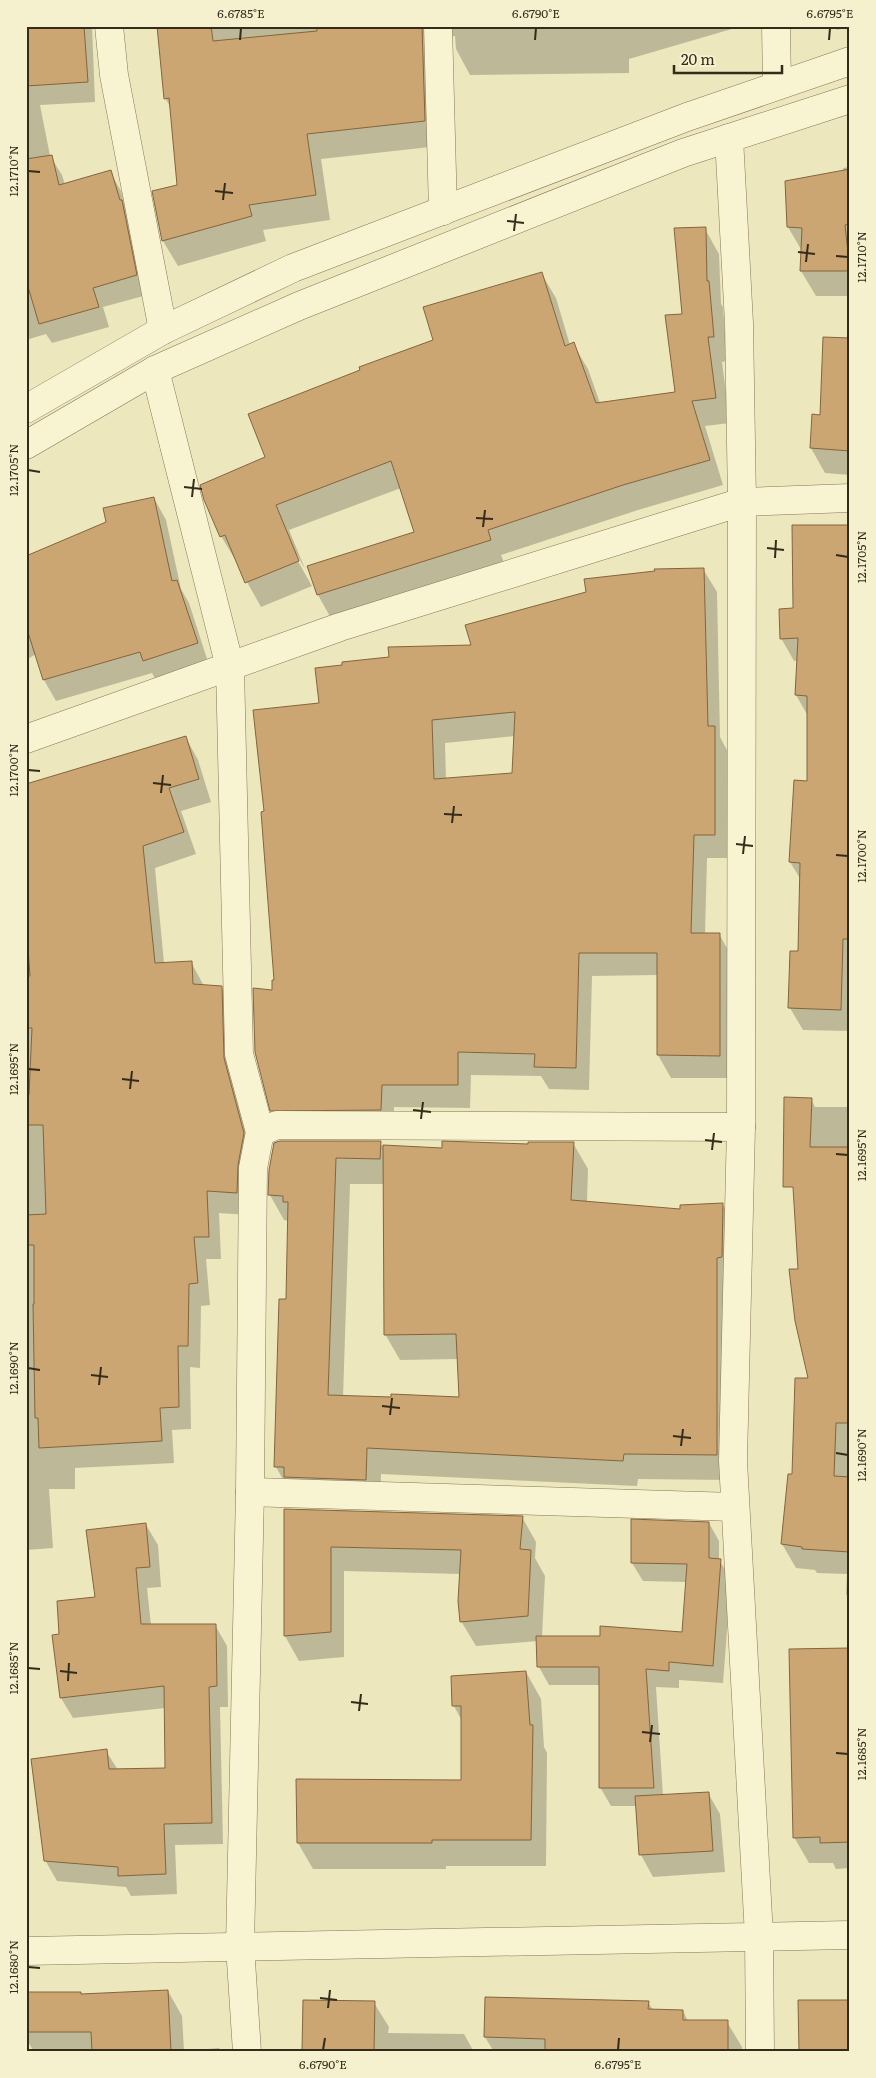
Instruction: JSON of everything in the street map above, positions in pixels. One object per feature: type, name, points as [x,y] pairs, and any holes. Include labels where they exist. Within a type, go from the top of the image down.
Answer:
[{"type":"street","points":[[109,26],[114,76],[163,330]]},
{"type":"street","points":[[438,26],[443,211]]},
{"type":"street","points":[[776,26],[777,85]]},
{"type":"street","points":[[26,409],[163,330],[293,268],[687,116],[850,61]]},
{"type":"street","points":[[26,445],[155,370],[299,306],[683,153],[850,99]]},
{"type":"street","points":[[729,138],[739,323],[742,502],[741,1127],[733,1461],[759,1936],[760,2052]]},
{"type":"street","points":[[155,370],[230,666],[239,1054],[260,1132],[253,1168],[250,1492],[240,1946],[248,2052]]},
{"type":"street","points":[[26,739],[349,624],[742,502],[850,498]]},
{"type":"street","points":[[260,1132],[277,1125],[741,1127]]},
{"type":"street","points":[[250,1492],[735,1507]]},
{"type":"street","points":[[26,1951],[850,1935]]},
{"type":"building","points":[[26,26],[84,26],[88,82],[26,86]]},
{"type":"building","points":[[157,26],[211,26],[213,41],[317,31],[317,26],[422,26],[425,121],[307,134],[316,195],[249,205],[252,216],[162,241],[152,191],[177,185],[169,98],[164,99]]},
{"type":"building","points":[[52,155],[59,185],[111,170],[120,200],[122,200],[137,275],[93,288],[99,307],[39,324],[26,280],[26,159]]},
{"type":"building","points":[[850,169],[850,224],[845,225],[850,271],[800,271],[802,228],[787,227],[785,181]]},
{"type":"building","points":[[706,227],[707,281],[709,281],[714,337],[708,337],[716,398],[692,401],[710,460],[623,485],[488,530],[491,540],[317,595],[307,566],[414,532],[391,461],[276,505],[299,561],[245,583],[225,535],[220,537],[204,500],[200,485],[265,457],[248,414],[360,370],[359,367],[433,340],[423,307],[542,272],[565,346],[574,342],[596,403],[675,392],[665,315],[682,314],[674,228]]},
{"type":"building","points":[[823,337],[850,338],[850,451],[810,448],[812,414],[820,415]]},
{"type":"building","points":[[154,497],[172,581],[177,580],[198,643],[143,661],[140,652],[43,680],[26,626],[26,556],[106,522],[103,508]]},
{"type":"building","points":[[792,525],[850,525],[850,882],[848,939],[843,939],[841,1010],[788,1008],[790,951],[798,951],[800,863],[789,862],[794,780],[807,781],[807,696],[795,695],[798,638],[780,639],[779,609],[793,608]]},
{"type":"building","points":[[704,568],[708,726],[715,726],[715,835],[694,835],[691,933],[720,933],[720,1056],[657,1055],[657,953],[579,953],[576,1068],[534,1067],[535,1054],[458,1052],[458,1085],[382,1085],[381,1110],[270,1111],[255,1052],[253,988],[272,990],[272,980],[274,980],[261,812],[264,811],[253,710],[319,703],[315,668],[342,665],[342,662],[389,657],[388,647],[471,645],[465,625],[586,592],[584,579],[655,571],[654,569]],"holes":[[[515,712],[512,773],[434,779],[432,720]]]},
{"type":"building","points":[[186,736],[199,779],[169,788],[184,832],[143,846],[155,963],[192,961],[193,984],[222,986],[224,1058],[244,1133],[238,1165],[237,1193],[207,1191],[209,1237],[194,1237],[198,1283],[189,1284],[188,1346],[178,1346],[179,1407],[160,1408],[162,1441],[39,1448],[38,1418],[35,1418],[34,1245],[26,1245],[26,1215],[46,1214],[43,1125],[26,1125],[26,1095],[29,1095],[32,1028],[26,1028],[26,976],[30,976],[26,921],[26,784]]},
{"type":"building","points":[[784,1097],[812,1098],[810,1147],[850,1147],[850,1423],[836,1423],[834,1476],[850,1477],[850,1552],[802,1549],[802,1547],[781,1544],[788,1474],[792,1474],[795,1378],[808,1378],[795,1321],[789,1269],[798,1269],[793,1187],[783,1187]]},
{"type":"building","points":[[280,1141],[381,1141],[380,1159],[336,1158],[328,1395],[391,1397],[391,1394],[459,1397],[456,1334],[384,1335],[383,1145],[442,1148],[442,1141],[528,1144],[528,1142],[574,1142],[571,1200],[680,1209],[680,1205],[723,1203],[722,1257],[717,1258],[717,1455],[624,1454],[623,1461],[367,1448],[366,1480],[284,1477],[284,1467],[274,1467],[279,1299],[286,1299],[288,1202],[283,1202],[283,1196],[268,1195],[269,1170],[274,1143]]},
{"type":"building","points":[[284,1509],[523,1516],[520,1549],[531,1550],[528,1616],[460,1622],[458,1601],[461,1550],[331,1547],[331,1632],[284,1636]]},
{"type":"building","points":[[631,1519],[709,1522],[709,1558],[721,1559],[713,1666],[669,1662],[669,1671],[646,1669],[654,1788],[599,1788],[599,1667],[537,1667],[536,1636],[600,1636],[600,1626],[682,1632],[687,1564],[631,1563]]},
{"type":"building","points":[[146,1523],[150,1567],[136,1568],[141,1624],[216,1624],[217,1686],[209,1687],[212,1823],[164,1824],[166,1874],[118,1876],[118,1867],[44,1861],[31,1759],[107,1749],[109,1769],[165,1768],[164,1686],[60,1698],[52,1635],[59,1634],[57,1601],[95,1597],[86,1530]]},
{"type":"building","points":[[850,1648],[850,1842],[820,1843],[820,1837],[793,1838],[789,1649]]},
{"type":"building","points":[[526,1671],[530,1725],[533,1725],[531,1840],[432,1840],[432,1843],[297,1843],[296,1779],[461,1780],[461,1706],[452,1706],[451,1676]]},
{"type":"building","points":[[709,1792],[713,1851],[639,1855],[635,1796]]},
{"type":"building","points":[[168,1990],[171,2052],[92,2052],[91,2032],[26,2032],[26,1992],[81,1992],[81,1994]]},
{"type":"building","points":[[485,1997],[649,2001],[648,2009],[683,2010],[683,2020],[728,2020],[728,2052],[545,2052],[545,2039],[484,2037]]},
{"type":"building","points":[[303,2000],[375,2001],[374,2052],[302,2052]]},
{"type":"building","points":[[798,2000],[850,2000],[850,2052],[799,2052]]}]
